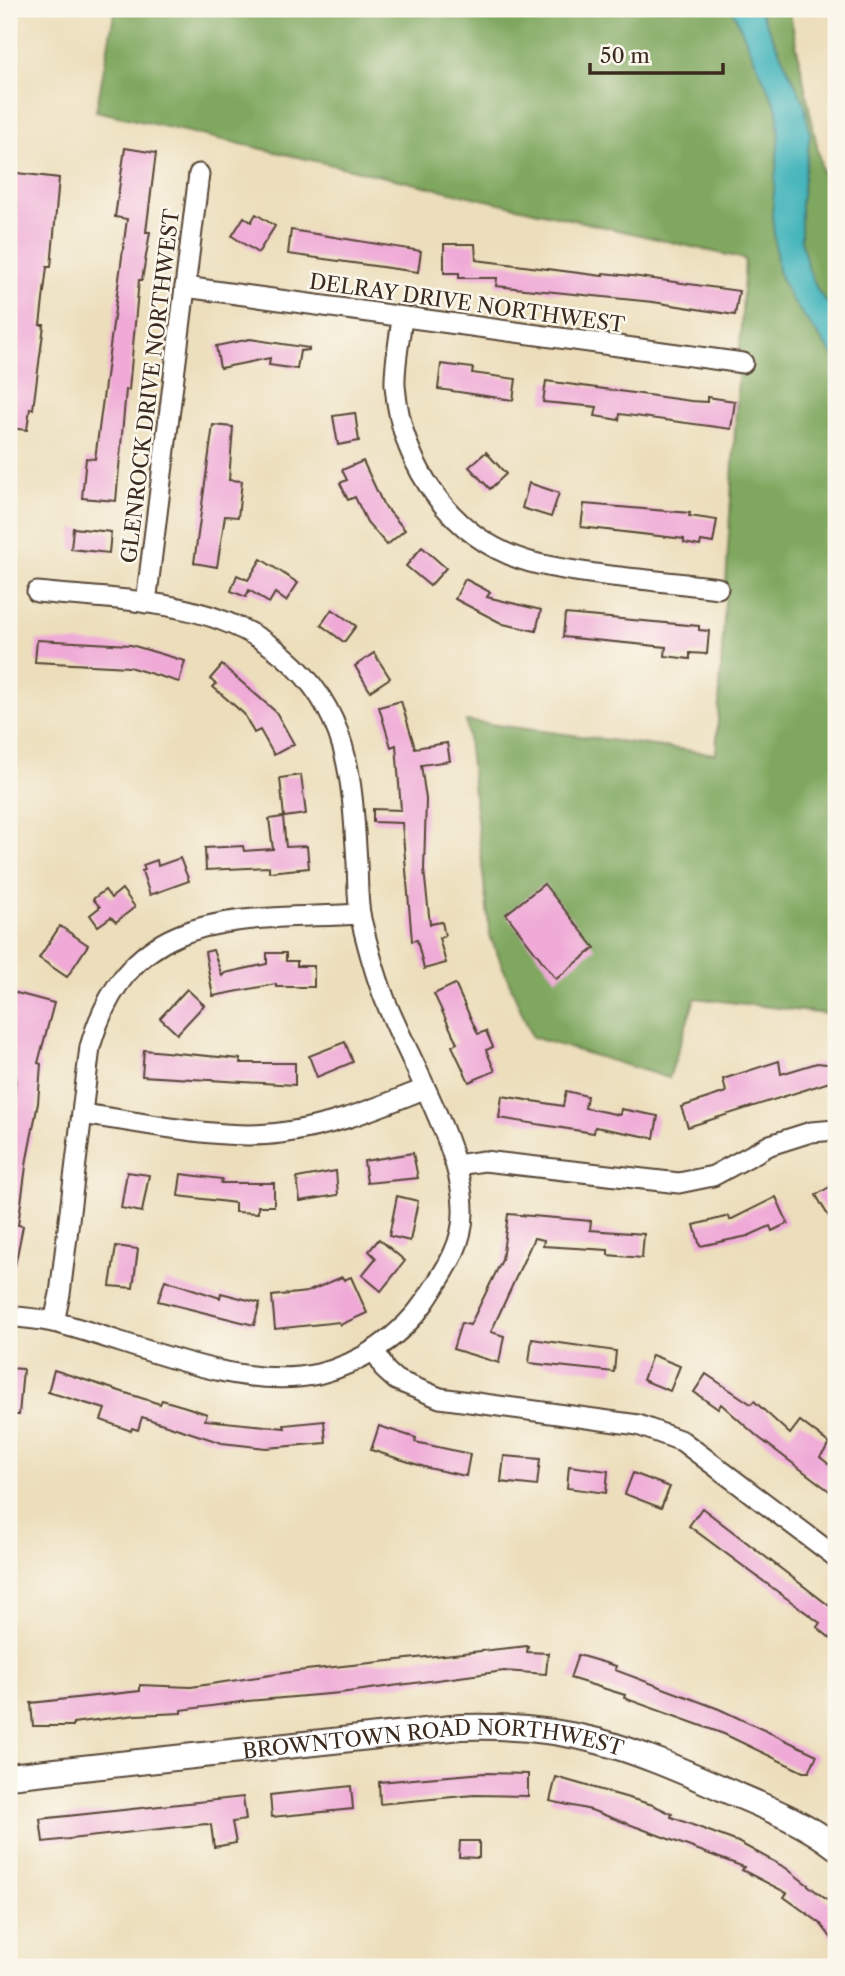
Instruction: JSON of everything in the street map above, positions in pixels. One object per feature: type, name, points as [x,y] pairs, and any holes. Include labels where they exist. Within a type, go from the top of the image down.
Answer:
[{"type":"street","name":"GLENROCK DRIVE NORTHWEST","points":[[146,603],[199,174]]},
{"type":"street","name":"DELRAY DRIVE NORTHWEST","points":[[185,287],[743,363]]},
{"type":"street","points":[[402,317],[395,383],[402,434],[424,484],[460,524],[495,548],[537,564],[718,588]]},
{"type":"street","points":[[9,1316],[54,1322],[228,1373],[288,1379],[319,1374],[349,1364],[375,1350],[415,1315],[452,1259],[463,1211],[457,1165],[385,1002],[360,914],[352,775],[340,733],[319,695],[286,657],[244,628],[201,611],[37,592]]},
{"type":"street","points":[[54,1322],[60,1294],[90,1047],[100,1014],[122,977],[153,948],[183,931],[217,922],[360,914]]},
{"type":"street","points":[[82,1114],[228,1133],[278,1134],[342,1122],[424,1089]]},
{"type":"street","points":[[457,1165],[484,1161],[679,1183],[713,1176],[770,1145],[811,1132],[836,1130]]},
{"type":"street","points":[[375,1350],[385,1370],[396,1380],[440,1398],[638,1425],[682,1441],[836,1557]]},
{"type":"street","name":"BROWNTOWN ROAD NORTHWEST","points":[[9,1776],[461,1727],[543,1729],[595,1738],[635,1751],[800,1822],[836,1847]]},
{"type":"green space","points":[[115,9],[789,9],[836,240],[836,1015],[695,998],[669,1078],[532,1037],[490,936],[466,721],[716,754],[745,259],[96,111]]},
{"type":"water","points":[[732,9],[759,9],[804,102],[810,134],[801,203],[801,240],[808,268],[818,291],[836,314],[836,359],[791,299],[778,271],[772,215],[779,133],[777,109]]},
{"type":"building","points":[[125,148],[156,153],[146,232],[150,232],[142,280],[139,280],[116,501],[82,498],[86,458],[95,459],[127,219],[115,217]]},
{"type":"building","points":[[9,172],[59,178],[51,267],[47,267],[40,325],[44,325],[33,409],[30,408],[27,430],[9,428],[9,269],[17,202],[9,201]]},
{"type":"building","points":[[256,214],[275,226],[258,253],[232,236],[244,217],[251,222]]},
{"type":"building","points":[[291,230],[421,251],[418,272],[288,254]]},
{"type":"building","points":[[444,244],[475,244],[476,260],[603,276],[603,273],[632,276],[739,291],[735,315],[653,302],[496,286],[497,278],[459,278],[459,273],[444,273]]},
{"type":"building","points":[[250,339],[309,350],[300,351],[297,369],[269,365],[270,358],[220,368],[216,346]]},
{"type":"building","points":[[441,364],[473,368],[472,373],[516,379],[513,400],[438,389]]},
{"type":"building","points":[[546,381],[691,401],[707,402],[707,397],[735,401],[731,429],[620,414],[619,420],[595,416],[597,407],[543,402]]},
{"type":"building","points":[[355,413],[359,441],[338,445],[333,416]]},
{"type":"building","points":[[213,425],[233,427],[229,480],[242,481],[238,517],[225,516],[217,567],[194,563]]},
{"type":"building","points":[[486,452],[506,474],[490,489],[469,467]]},
{"type":"building","points":[[363,461],[383,504],[405,530],[387,545],[367,522],[355,497],[348,500],[340,483],[347,480],[342,470]]},
{"type":"building","points":[[529,483],[559,493],[551,517],[522,508]]},
{"type":"building","points":[[584,504],[690,513],[689,516],[717,520],[713,543],[701,541],[700,546],[684,543],[684,539],[581,527]]},
{"type":"building","points":[[73,528],[111,532],[109,553],[71,549]]},
{"type":"building","points":[[422,547],[446,568],[430,586],[406,566]]},
{"type":"building","points":[[261,559],[298,583],[286,601],[275,593],[269,603],[249,590],[246,597],[231,591],[237,575],[248,580]]},
{"type":"building","points":[[465,579],[490,592],[487,597],[541,610],[536,631],[503,624],[455,599]]},
{"type":"building","points":[[332,609],[356,626],[344,642],[321,625]]},
{"type":"building","points":[[565,614],[699,626],[699,630],[709,631],[707,654],[690,653],[690,659],[665,656],[666,647],[563,637]]},
{"type":"building","points":[[37,640],[131,645],[185,661],[179,682],[129,667],[35,662]]},
{"type":"building","points":[[374,653],[390,678],[370,691],[355,666]]},
{"type":"building","points":[[222,665],[276,712],[294,744],[274,755],[260,730],[254,733],[244,714],[213,687],[216,684],[210,679]]},
{"type":"building","points":[[401,701],[415,748],[447,743],[450,761],[421,765],[426,799],[424,870],[430,924],[442,922],[445,936],[439,938],[446,963],[424,969],[417,940],[412,941],[402,823],[373,822],[373,809],[401,810],[396,745],[391,747],[379,707]]},
{"type":"building","points":[[301,775],[306,814],[284,817],[280,778]]},
{"type":"building","points":[[283,817],[286,847],[307,846],[309,868],[269,872],[269,867],[206,870],[205,848],[243,846],[244,851],[273,849],[269,819]]},
{"type":"building","points":[[180,858],[189,881],[150,895],[142,871],[145,870],[143,865],[157,860],[158,866]]},
{"type":"building","points":[[544,884],[595,948],[556,979],[506,914]]},
{"type":"building","points":[[122,889],[135,907],[116,922],[111,917],[98,926],[90,915],[100,907],[93,899],[105,890],[111,898]]},
{"type":"building","points":[[60,926],[88,945],[67,977],[39,958]]},
{"type":"building","points":[[213,950],[222,976],[225,973],[267,964],[267,953],[286,953],[286,961],[297,961],[297,966],[314,966],[314,987],[276,987],[276,984],[213,996],[205,952]]},
{"type":"building","points":[[455,984],[478,1034],[486,1031],[493,1047],[486,1050],[495,1071],[469,1082],[452,1046],[457,1043],[434,994]]},
{"type":"building","points":[[187,989],[204,1005],[177,1034],[160,1018]]},
{"type":"building","points":[[9,991],[54,1003],[38,1063],[41,1064],[38,1103],[27,1159],[18,1225],[23,1226],[15,1266],[9,1265],[9,1157],[16,1075],[9,1074],[9,1019],[12,1007],[9,1007]]},
{"type":"building","points":[[345,1042],[353,1062],[317,1077],[309,1056]]},
{"type":"building","points":[[144,1050],[240,1059],[240,1063],[295,1063],[295,1085],[142,1076]]},
{"type":"building","points":[[779,1061],[781,1074],[817,1063],[836,1065],[836,1080],[688,1127],[681,1107],[726,1092],[723,1079]]},
{"type":"building","points":[[566,1091],[587,1096],[585,1108],[620,1115],[621,1109],[658,1116],[654,1138],[595,1127],[594,1133],[499,1118],[502,1096],[563,1106]]},
{"type":"building","points":[[413,1153],[418,1178],[367,1183],[364,1161]]},
{"type":"building","points":[[336,1171],[338,1195],[300,1201],[297,1178]]},
{"type":"building","points":[[127,1172],[149,1175],[142,1212],[121,1208]]},
{"type":"building","points":[[181,1174],[222,1179],[221,1183],[274,1183],[274,1206],[258,1206],[258,1213],[235,1212],[235,1203],[178,1196]]},
{"type":"building","points":[[836,1183],[836,1229],[816,1195]]},
{"type":"building","points":[[397,1196],[418,1201],[410,1241],[389,1236]]},
{"type":"building","points":[[776,1197],[788,1223],[772,1231],[770,1226],[748,1236],[700,1246],[694,1225],[729,1216],[730,1220]]},
{"type":"building","points":[[508,1214],[591,1221],[590,1230],[644,1234],[642,1258],[608,1255],[608,1250],[543,1246],[544,1240],[534,1238],[491,1332],[504,1336],[499,1363],[453,1349],[461,1323],[470,1325],[502,1260]]},
{"type":"building","points":[[379,1239],[405,1261],[381,1291],[362,1275],[376,1258],[369,1251]]},
{"type":"building","points":[[116,1246],[138,1249],[133,1288],[110,1286]]},
{"type":"building","points":[[342,1277],[344,1280],[351,1277],[367,1313],[340,1325],[339,1322],[275,1329],[272,1296],[307,1292]]},
{"type":"building","points":[[165,1280],[220,1298],[221,1293],[260,1303],[254,1325],[158,1301]]},
{"type":"building","points":[[532,1339],[616,1351],[614,1372],[529,1363]]},
{"type":"building","points":[[652,1355],[680,1366],[670,1391],[643,1380]]},
{"type":"building","points":[[9,1368],[23,1369],[19,1415],[9,1415]]},
{"type":"building","points":[[54,1370],[160,1404],[162,1400],[186,1407],[207,1414],[205,1420],[285,1428],[284,1425],[324,1421],[326,1443],[266,1448],[222,1443],[142,1417],[138,1430],[132,1428],[131,1431],[101,1420],[105,1409],[48,1392]]},
{"type":"building","points":[[706,1374],[751,1404],[754,1401],[790,1434],[800,1421],[830,1444],[820,1457],[836,1470],[836,1496],[758,1437],[721,1404],[718,1409],[694,1392]]},
{"type":"building","points":[[379,1426],[416,1438],[415,1442],[470,1454],[466,1476],[428,1468],[371,1450]]},
{"type":"building","points":[[504,1456],[540,1459],[537,1486],[501,1482]]},
{"type":"building","points":[[569,1466],[608,1471],[606,1493],[567,1488]]},
{"type":"building","points":[[633,1473],[670,1487],[661,1508],[625,1494]]},
{"type":"building","points":[[702,1508],[836,1611],[836,1643],[817,1627],[820,1623],[689,1526]]},
{"type":"building","points":[[528,1646],[527,1652],[548,1653],[546,1674],[504,1671],[340,1693],[248,1701],[181,1710],[181,1713],[136,1715],[73,1723],[73,1726],[33,1726],[31,1703],[140,1691],[140,1685],[191,1687],[297,1671]]},
{"type":"building","points":[[578,1655],[616,1666],[615,1670],[719,1709],[817,1755],[809,1772],[803,1772],[724,1734],[624,1698],[625,1695],[570,1678]]},
{"type":"building","points":[[484,1773],[528,1774],[528,1796],[474,1795],[380,1804],[379,1782]]},
{"type":"building","points":[[556,1777],[653,1805],[672,1814],[671,1817],[738,1842],[786,1868],[836,1907],[836,1944],[820,1923],[784,1897],[787,1893],[742,1870],[744,1867],[591,1810],[550,1801]]},
{"type":"building","points":[[351,1786],[353,1809],[272,1817],[270,1795]]},
{"type":"building","points":[[243,1797],[246,1820],[232,1822],[236,1843],[214,1847],[211,1825],[206,1824],[43,1842],[40,1819]]},
{"type":"building","points":[[460,1841],[479,1841],[479,1858],[459,1857]]}]
